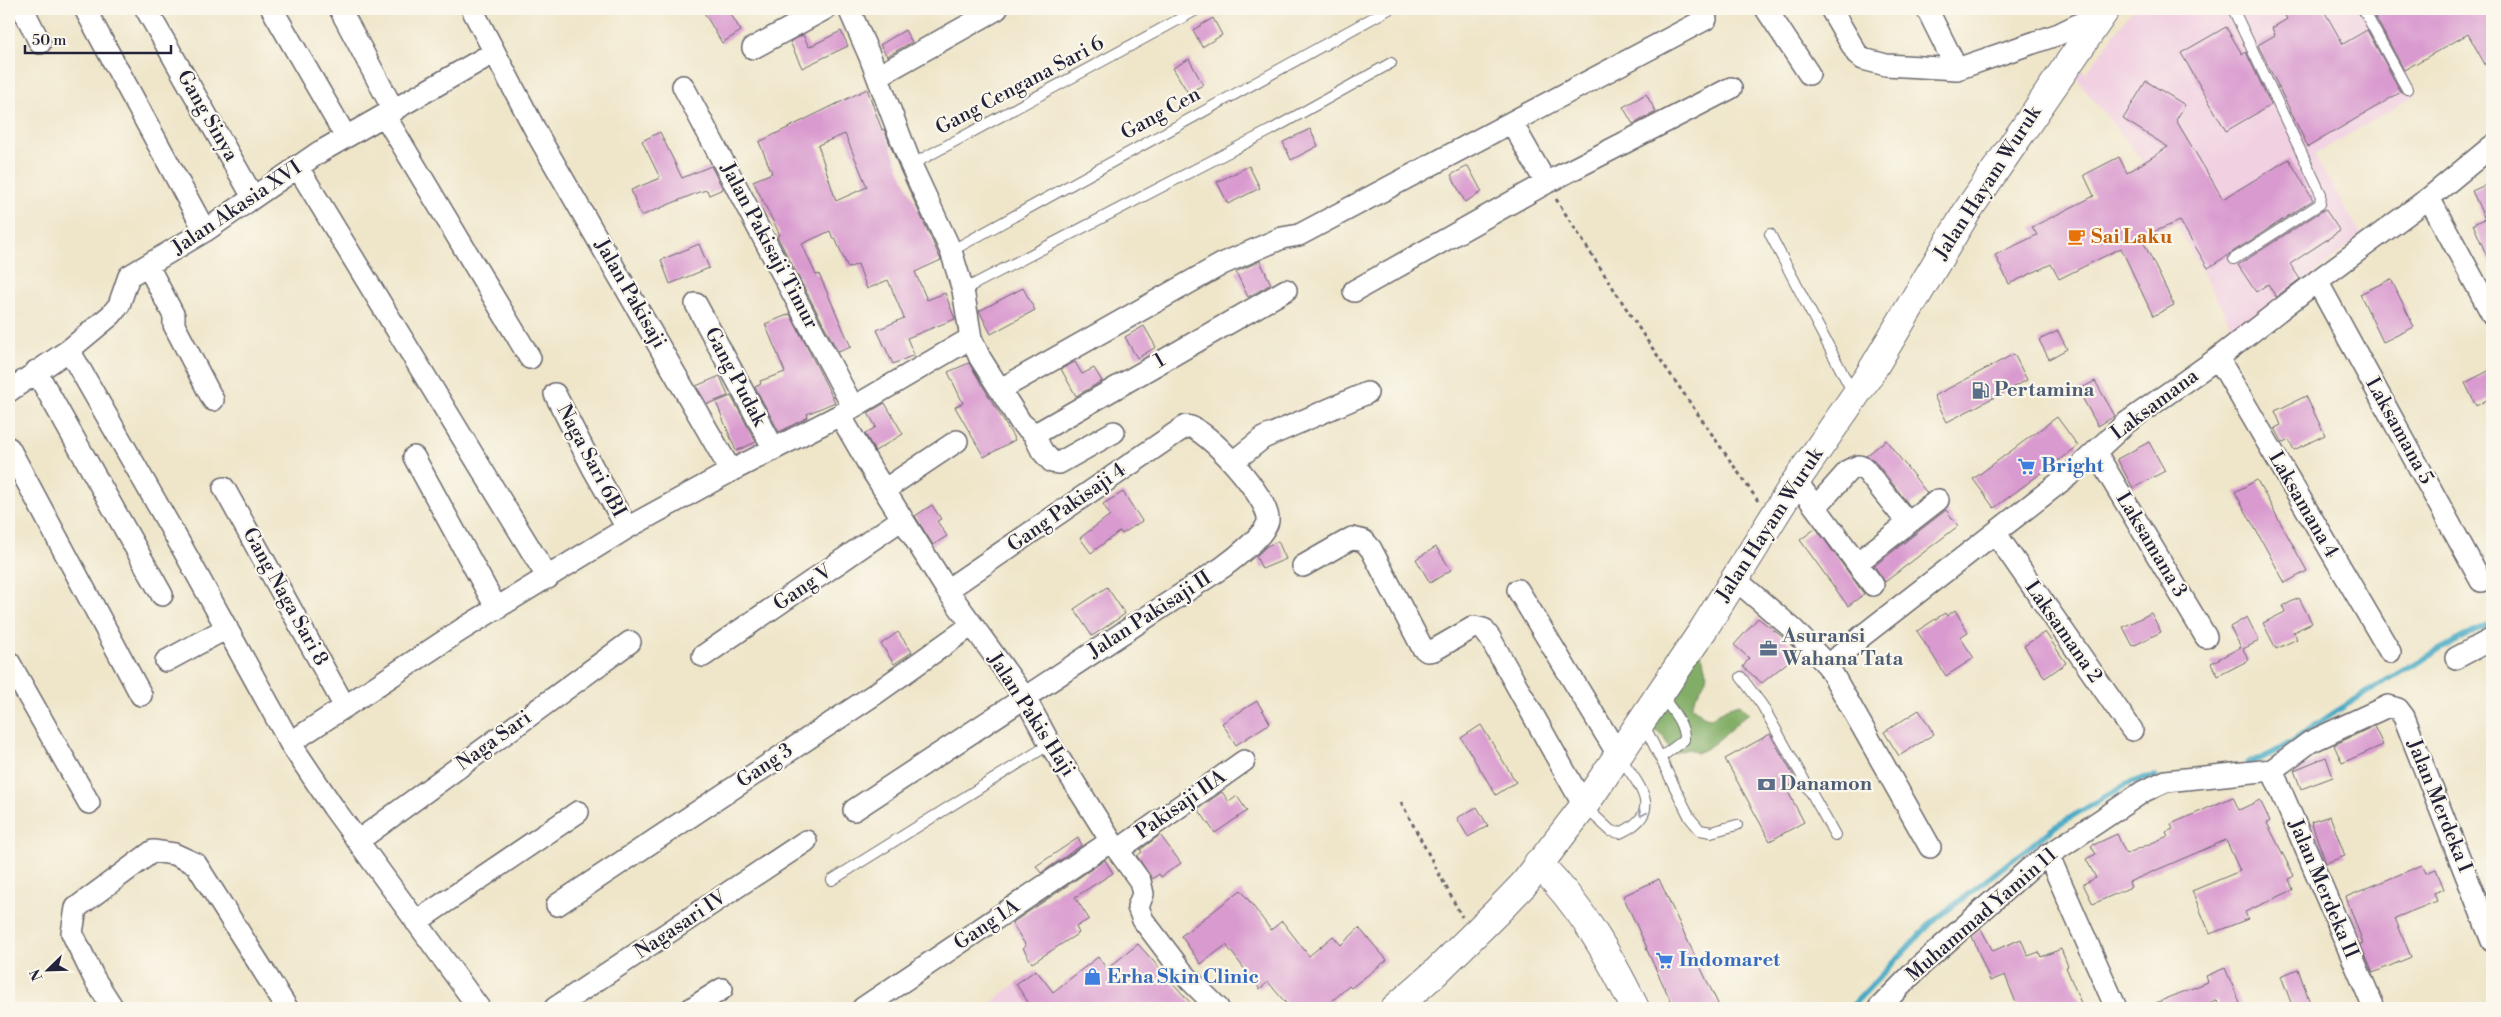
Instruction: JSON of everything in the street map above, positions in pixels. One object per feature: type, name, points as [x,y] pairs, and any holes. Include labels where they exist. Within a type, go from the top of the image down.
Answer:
[{"type":"main road","name":"Jalan Hayam Wuruk","points":[[1395,1008],[1473,937],[1524,884],[1538,863],[1584,806],[1736,579],[1770,520],[1855,397],[1968,210],[2104,11]]},
{"type":"main road","points":[[1538,863],[1563,888],[1587,920],[1614,965],[1635,1008]]},
{"type":"street","points":[[23,9],[40,43]]},
{"type":"street","points":[[85,9],[205,231]]},
{"type":"street","name":"Gang Sinya","points":[[146,9],[253,198]]},
{"type":"street","points":[[272,9],[346,137]]},
{"type":"street","points":[[340,9],[390,114],[530,358]]},
{"type":"street","name":"Jalan Pakisaji","points":[[472,9],[493,53],[731,471]]},
{"type":"street","points":[[752,48],[825,9]]},
{"type":"street","points":[[849,9],[859,28],[911,165],[951,251],[963,290],[971,338],[980,358],[1002,390],[1021,423],[1034,433],[1042,451],[1052,462],[1059,463],[1114,432]]},
{"type":"street","points":[[878,76],[997,9]]},
{"type":"street","points":[[1766,9],[1809,74]]},
{"type":"street","points":[[1831,9],[1857,54],[1863,58],[1886,65],[1957,69],[2059,34],[2104,11]]},
{"type":"street","points":[[1927,9],[1957,69]]},
{"type":"street","points":[[1002,390],[1222,264],[1282,238],[1300,235],[1706,19]]},
{"type":"street","name":"Jalan Akasia XVI","points":[[9,391],[69,350],[116,309],[129,276],[205,231],[297,166],[493,53]]},
{"type":"street","name":"Jalan Pakisaji Timur","points":[[684,86],[846,411]]},
{"type":"street","points":[[1354,291],[1546,184],[1731,88]]},
{"type":"street","points":[[1512,123],[1546,184]]},
{"type":"street","name":"Laksamana","points":[[1828,666],[1862,636],[1996,534],[2096,453],[2126,423],[2218,358],[2317,281],[2429,198],[2492,146]]},
{"type":"street","points":[[297,166],[548,578]]},
{"type":"street","points":[[2429,198],[2492,314]]},
{"type":"street","points":[[148,266],[174,316],[174,325],[213,400]]},
{"type":"street","name":"Laksamana 5","points":[[2317,281],[2481,581]]},
{"type":"street","name":"1","points":[[1034,433],[1039,432],[1286,290]]},
{"type":"street","name":"Gang Pudak","points":[[696,304],[774,449]]},
{"type":"street","points":[[479,1008],[333,808],[290,742],[627,528],[846,411],[971,338]]},
{"type":"street","points":[[69,350],[289,741]]},
{"type":"street","name":"Laksamana 4","points":[[2218,358],[2390,652]]},
{"type":"street","points":[[36,371],[162,595]]},
{"type":"street","points":[[1233,462],[1263,438],[1367,392]]},
{"type":"street","name":"Naga Sari 6BI","points":[[555,394],[593,468],[627,528]]},
{"type":"street","name":"Jalan Pakis Haji","points":[[846,411],[884,490],[902,520],[947,590],[1025,698],[1050,744],[1142,887],[1143,894],[1138,907],[1143,920],[1184,974],[1218,1008]]},
{"type":"street","name":"Gang Pakisaji 4","points":[[947,590],[1186,426],[1192,427],[1222,449],[1233,462]]},
{"type":"street","points":[[884,490],[957,441]]},
{"type":"street","points":[[9,448],[141,695]]},
{"type":"street","name":"Laksamana 3","points":[[2096,453],[2206,637]]},
{"type":"street","points":[[414,457],[497,609]]},
{"type":"street","name":"Jalan Pakisaji II","points":[[854,810],[1239,555],[1268,523],[1263,502],[1233,462]]},
{"type":"street","points":[[1816,507],[1849,470],[1859,466],[1864,468],[1907,522]]},
{"type":"street","points":[[1796,481],[1873,585]]},
{"type":"street","name":"Gang Naga Sari 8","points":[[224,488],[345,707]]},
{"type":"street","points":[[1857,563],[1907,522],[1938,500]]},
{"type":"street","name":"Gang V","points":[[703,656],[902,520]]},
{"type":"street","name":"Laksamana 2","points":[[1996,534],[2132,730]]},
{"type":"street","points":[[1303,566],[1352,538],[1364,541],[1371,550],[1422,647],[1427,651],[1434,650],[1474,626],[1483,629],[1490,638],[1584,806]]},
{"type":"street","points":[[1736,579],[1794,630],[1828,666],[1930,848]]},
{"type":"street","points":[[1518,590],[1619,756]]},
{"type":"street","name":"Gang 3","points":[[557,905],[875,694],[972,626]]},
{"type":"street","points":[[166,661],[227,628]]},
{"type":"street","points":[[2456,658],[2492,639]]},
{"type":"street","name":"Naga Sari","points":[[358,841],[630,642]]},
{"type":"street","points":[[9,662],[89,803]]},
{"type":"street","name":"Jalan Merdeka I","points":[[2272,770],[2310,742],[2388,706],[2398,709],[2404,717],[2492,941]]},
{"type":"street","name":"Pakisaji IIA","points":[[1115,845],[1244,761]]},
{"type":"street","name":"Muhammad Yamin 11","points":[[1880,1008],[1921,965],[2013,882],[2048,854],[2144,791],[2166,781],[2272,770]]},
{"type":"street","name":"Jalan Merdeka II","points":[[2272,770],[2374,1008]]},
{"type":"street","points":[[416,922],[578,812]]},
{"type":"street","name":"Nagasari IV","points":[[556,1008],[806,841]]},
{"type":"street","name":"Gang 1A","points":[[863,1008],[1115,845]]},
{"type":"street","points":[[113,1008],[95,980],[72,933],[76,908],[153,851],[174,854],[196,864],[287,1008]]},
{"type":"street","points":[[2048,854],[2116,1008]]},
{"type":"street","points":[[692,1008],[722,989]]},
{"type":"lane","name":"Gang Cengana Sari 6","points":[[911,165],[1198,9]]},
{"type":"lane","name":"Gang Cen","points":[[951,251],[1389,9]]},
{"type":"lane","points":[[2233,9],[2321,194],[2320,204],[2234,259]]},
{"type":"lane","points":[[2363,9],[2406,89]]},
{"type":"lane","points":[[963,290],[1271,130],[1391,63]]},
{"type":"lane","points":[[1770,234],[1855,397]]},
{"type":"lane","points":[[1741,677],[1762,705],[1835,835]]},
{"type":"lane","points":[[1660,694],[1685,733],[1684,740],[1660,758]]},
{"type":"lane","points":[[1642,722],[1690,818],[1700,830],[1711,832],[1737,825]]},
{"type":"lane","points":[[832,880],[1050,744]]},
{"type":"lane","points":[[1584,806],[1611,831],[1620,833],[1640,819],[1645,809],[1646,797],[1619,756]]},
{"type":"path","points":[[1546,184],[1644,336],[1770,520]]},
{"type":"path","points":[[1401,802],[1464,921]]},
{"type":"shaded area","points":[[2133,9],[2370,9],[2405,70],[2416,95],[2314,155],[2361,235],[2237,337],[2144,163],[2065,64],[2086,73]]},
{"type":"shaded area","points":[[1015,984],[1032,1008],[984,1008]]},
{"type":"green space","points":[[1699,651],[1707,674],[1691,706],[1705,717],[1711,718],[1729,707],[1740,704],[1749,713],[1705,749],[1697,753],[1689,749],[1673,753],[1663,737],[1651,726]]},
{"type":"building","points":[[702,9],[728,9],[741,31],[722,43]]},
{"type":"building","points":[[2281,9],[2323,9],[2343,44],[2367,30],[2401,92],[2308,147],[2258,45],[2275,35],[2272,28],[2287,19]]},
{"type":"building","points":[[2371,9],[2492,9],[2492,77],[2468,34],[2404,70]]},
{"type":"building","points":[[1213,18],[1222,35],[1202,47],[1193,30]]},
{"type":"building","points":[[2226,27],[2242,54],[2246,52],[2271,105],[2226,131],[2181,53]]},
{"type":"building","points":[[905,30],[912,42],[887,56],[880,45]]},
{"type":"building","points":[[841,31],[848,46],[802,68],[790,42],[803,35],[809,47]]},
{"type":"building","points":[[1189,59],[1203,85],[1188,93],[1173,68]]},
{"type":"building","points":[[2146,81],[2185,105],[2176,120],[2223,199],[2289,159],[2313,200],[2208,268],[2180,221],[2141,237],[2174,305],[2153,316],[2121,248],[2059,279],[2051,264],[2009,284],[1995,255],[2037,235],[2032,227],[2094,196],[2084,175],[2119,157],[2127,173],[2168,147],[2123,119]]},
{"type":"building","points":[[867,89],[882,130],[884,129],[900,170],[941,260],[915,272],[927,300],[945,293],[955,319],[907,338],[914,355],[893,364],[877,330],[904,318],[888,280],[867,289],[858,264],[848,268],[830,231],[802,244],[816,275],[819,274],[851,347],[838,352],[777,236],[780,235],[753,181],[772,173],[759,142]],"holes":[[[845,134],[867,187],[836,201],[818,145]]]},
{"type":"building","points":[[1646,94],[1656,112],[1633,124],[1623,107]]},
{"type":"building","points":[[1310,129],[1318,146],[1291,160],[1283,142]]},
{"type":"building","points":[[660,132],[682,178],[711,166],[723,189],[709,195],[707,190],[699,192],[641,216],[631,190],[660,178],[642,141]]},
{"type":"building","points":[[1249,166],[1260,188],[1228,204],[1217,182]]},
{"type":"building","points":[[1468,166],[1482,192],[1465,202],[1451,175]]},
{"type":"building","points":[[2492,182],[2492,268],[2473,224],[2485,219],[2472,191]]},
{"type":"building","points":[[2325,209],[2340,231],[2290,264],[2300,279],[2276,297],[2268,284],[2256,292],[2238,265]]},
{"type":"building","points":[[699,244],[709,268],[670,284],[661,260]]},
{"type":"building","points":[[1260,261],[1271,284],[1248,297],[1236,272]]},
{"type":"building","points":[[2391,279],[2414,327],[2383,342],[2360,294]]},
{"type":"building","points":[[1023,288],[1035,310],[991,334],[979,311]]},
{"type":"building","points":[[790,314],[835,402],[807,414],[808,417],[779,432],[755,387],[761,384],[760,381],[785,372],[765,324]]},
{"type":"building","points":[[1144,326],[1156,347],[1137,358],[1125,337]]},
{"type":"building","points":[[2058,331],[2067,349],[2049,359],[2039,340]]},
{"type":"building","points":[[2014,354],[2027,380],[1947,422],[1934,396]]},
{"type":"building","points":[[1075,362],[1082,374],[1094,368],[1102,381],[1076,396],[1061,369]]},
{"type":"building","points":[[969,363],[1015,440],[984,457],[955,407],[963,403],[948,372]]},
{"type":"building","points":[[2492,369],[2492,397],[2476,406],[2465,383]]},
{"type":"building","points":[[720,376],[728,396],[707,404],[696,386]]},
{"type":"building","points":[[2095,381],[2115,416],[2098,426],[2078,390]]},
{"type":"building","points":[[731,396],[756,442],[736,451],[716,402]]},
{"type":"building","points":[[2306,396],[2325,435],[2294,450],[2289,440],[2283,443],[2275,428],[2281,425],[2275,411]]},
{"type":"building","points":[[885,403],[903,434],[875,451],[865,434],[876,427],[868,413]]},
{"type":"building","points":[[2057,417],[2078,446],[1994,508],[1973,479]]},
{"type":"building","points":[[1886,440],[1927,493],[1910,506],[1874,460],[1866,456]]},
{"type":"building","points":[[2149,442],[2165,471],[2133,488],[2117,459]]},
{"type":"building","points":[[2257,480],[2307,571],[2285,583],[2235,492]]},
{"type":"building","points":[[1123,492],[1142,521],[1122,534],[1120,531],[1091,553],[1080,538],[1110,515],[1103,504]]},
{"type":"building","points":[[932,505],[941,519],[937,521],[947,536],[933,545],[915,516]]},
{"type":"building","points":[[1946,510],[1958,526],[1885,582],[1874,566]]},
{"type":"building","points":[[1816,528],[1864,594],[1848,606],[1800,540]]},
{"type":"building","points":[[1278,541],[1286,559],[1262,569],[1256,556],[1267,546]]},
{"type":"building","points":[[1436,547],[1451,570],[1430,583],[1416,559]]},
{"type":"building","points":[[1107,587],[1125,614],[1092,636],[1074,609]]},
{"type":"building","points":[[2299,598],[2312,623],[2293,632],[2297,639],[2276,649],[2263,623],[2285,612],[2283,606]]},
{"type":"building","points":[[1955,610],[1968,632],[1960,637],[1974,658],[1946,676],[1917,631],[1945,613],[1947,616]]},
{"type":"building","points":[[2151,613],[2161,632],[2133,646],[2123,627]]},
{"type":"building","points":[[2247,617],[2259,641],[2243,649],[2249,660],[2218,676],[2211,663],[2241,647],[2230,627]]},
{"type":"building","name":"Asuransi Wahana Tata","points":[[1758,618],[1785,639],[1799,653],[1762,683],[1743,667],[1749,658],[1734,645]]},
{"type":"building","points":[[898,632],[912,652],[894,664],[881,644]]},
{"type":"building","points":[[2045,632],[2066,663],[2045,678],[2024,646]]},
{"type":"building","points":[[1257,701],[1270,723],[1236,745],[1222,723]]},
{"type":"building","points":[[1919,710],[1934,734],[1899,756],[1884,732]]},
{"type":"building","points":[[1481,725],[1516,782],[1496,795],[1461,738]]},
{"type":"building","points":[[2374,726],[2383,745],[2342,763],[2334,745]]},
{"type":"building","name":"Danamon","points":[[1770,734],[1797,782],[1786,788],[1804,822],[1770,841],[1725,759]]},
{"type":"building","points":[[2326,757],[2333,777],[2301,789],[2294,770]]},
{"type":"building","points":[[1222,792],[1229,802],[1237,796],[1247,811],[1215,833],[1198,809]]},
{"type":"building","points":[[2233,797],[2239,810],[2260,800],[2270,821],[2267,823],[2294,876],[2289,879],[2293,890],[2245,912],[2248,919],[2210,934],[2192,891],[2240,871],[2226,840],[2129,882],[2131,887],[2093,904],[2083,884],[2096,878],[2086,859],[2096,854],[2091,846],[2117,834],[2126,854],[2168,836],[2166,832],[2173,829],[2171,824]]},
{"type":"building","points":[[1477,807],[1488,826],[1468,837],[1457,818]]},
{"type":"building","points":[[2330,816],[2345,856],[2326,863],[2311,822]]},
{"type":"building","points":[[1160,835],[1181,863],[1161,877],[1159,874],[1152,879],[1137,856],[1142,852],[1140,850]]},
{"type":"building","points":[[1078,838],[1082,845],[1041,873],[1036,866]]},
{"type":"building","points":[[1105,860],[1113,873],[1075,897],[1089,919],[1076,927],[1079,933],[1032,963],[1023,948],[1026,946],[1012,923]]},
{"type":"building","points":[[2422,865],[2426,873],[2436,869],[2444,889],[2434,893],[2437,901],[2395,918],[2411,957],[2373,973],[2360,944],[2363,943],[2346,897]]},
{"type":"building","points":[[1659,879],[1720,1008],[1674,1008],[1623,896]]},
{"type":"building","points":[[1241,890],[1271,930],[1282,921],[1309,956],[1333,936],[1341,945],[1359,928],[1387,960],[1351,988],[1349,986],[1324,1008],[1290,1008],[1268,982],[1260,989],[1226,945],[1201,964],[1181,936]]},
{"type":"building","points":[[1981,929],[1993,951],[2021,939],[2028,956],[2039,952],[2041,957],[2061,949],[2068,966],[2066,967],[2083,1008],[2018,1008],[2005,975],[1990,981],[1972,936]]},
{"type":"building","points":[[1138,944],[1195,1008],[1032,1008],[1016,984],[1036,970],[1053,992],[1098,957],[1107,969]]},
{"type":"building","points":[[2225,968],[2242,1008],[2219,1008],[2217,1001],[2199,1008],[2143,1008],[2208,982],[2206,976]]},
{"type":"building","points":[[2298,969],[2312,1008],[2293,1008],[2281,976]]},
{"type":"waterway","points":[[2248,763],[2273,753],[2396,675],[2492,622]]},
{"type":"waterway","points":[[1850,1008],[1932,922],[2056,826],[2125,785],[2143,778],[2155,776]]},
{"type":"place","name":"Sai Laku","points":[[2077,237]]},
{"type":"place","name":"Pertamina","points":[[1980,390]]},
{"type":"place","name":"Bright","points":[[2027,466]]},
{"type":"place","name":"Asuransi Wahana Tata","points":[[1768,648]]},
{"type":"place","name":"Danamon","points":[[1766,784]]},
{"type":"place","name":"Indomaret","points":[[1665,960]]},
{"type":"place","name":"Erha Skin Clinic","points":[[1093,977]]}]
